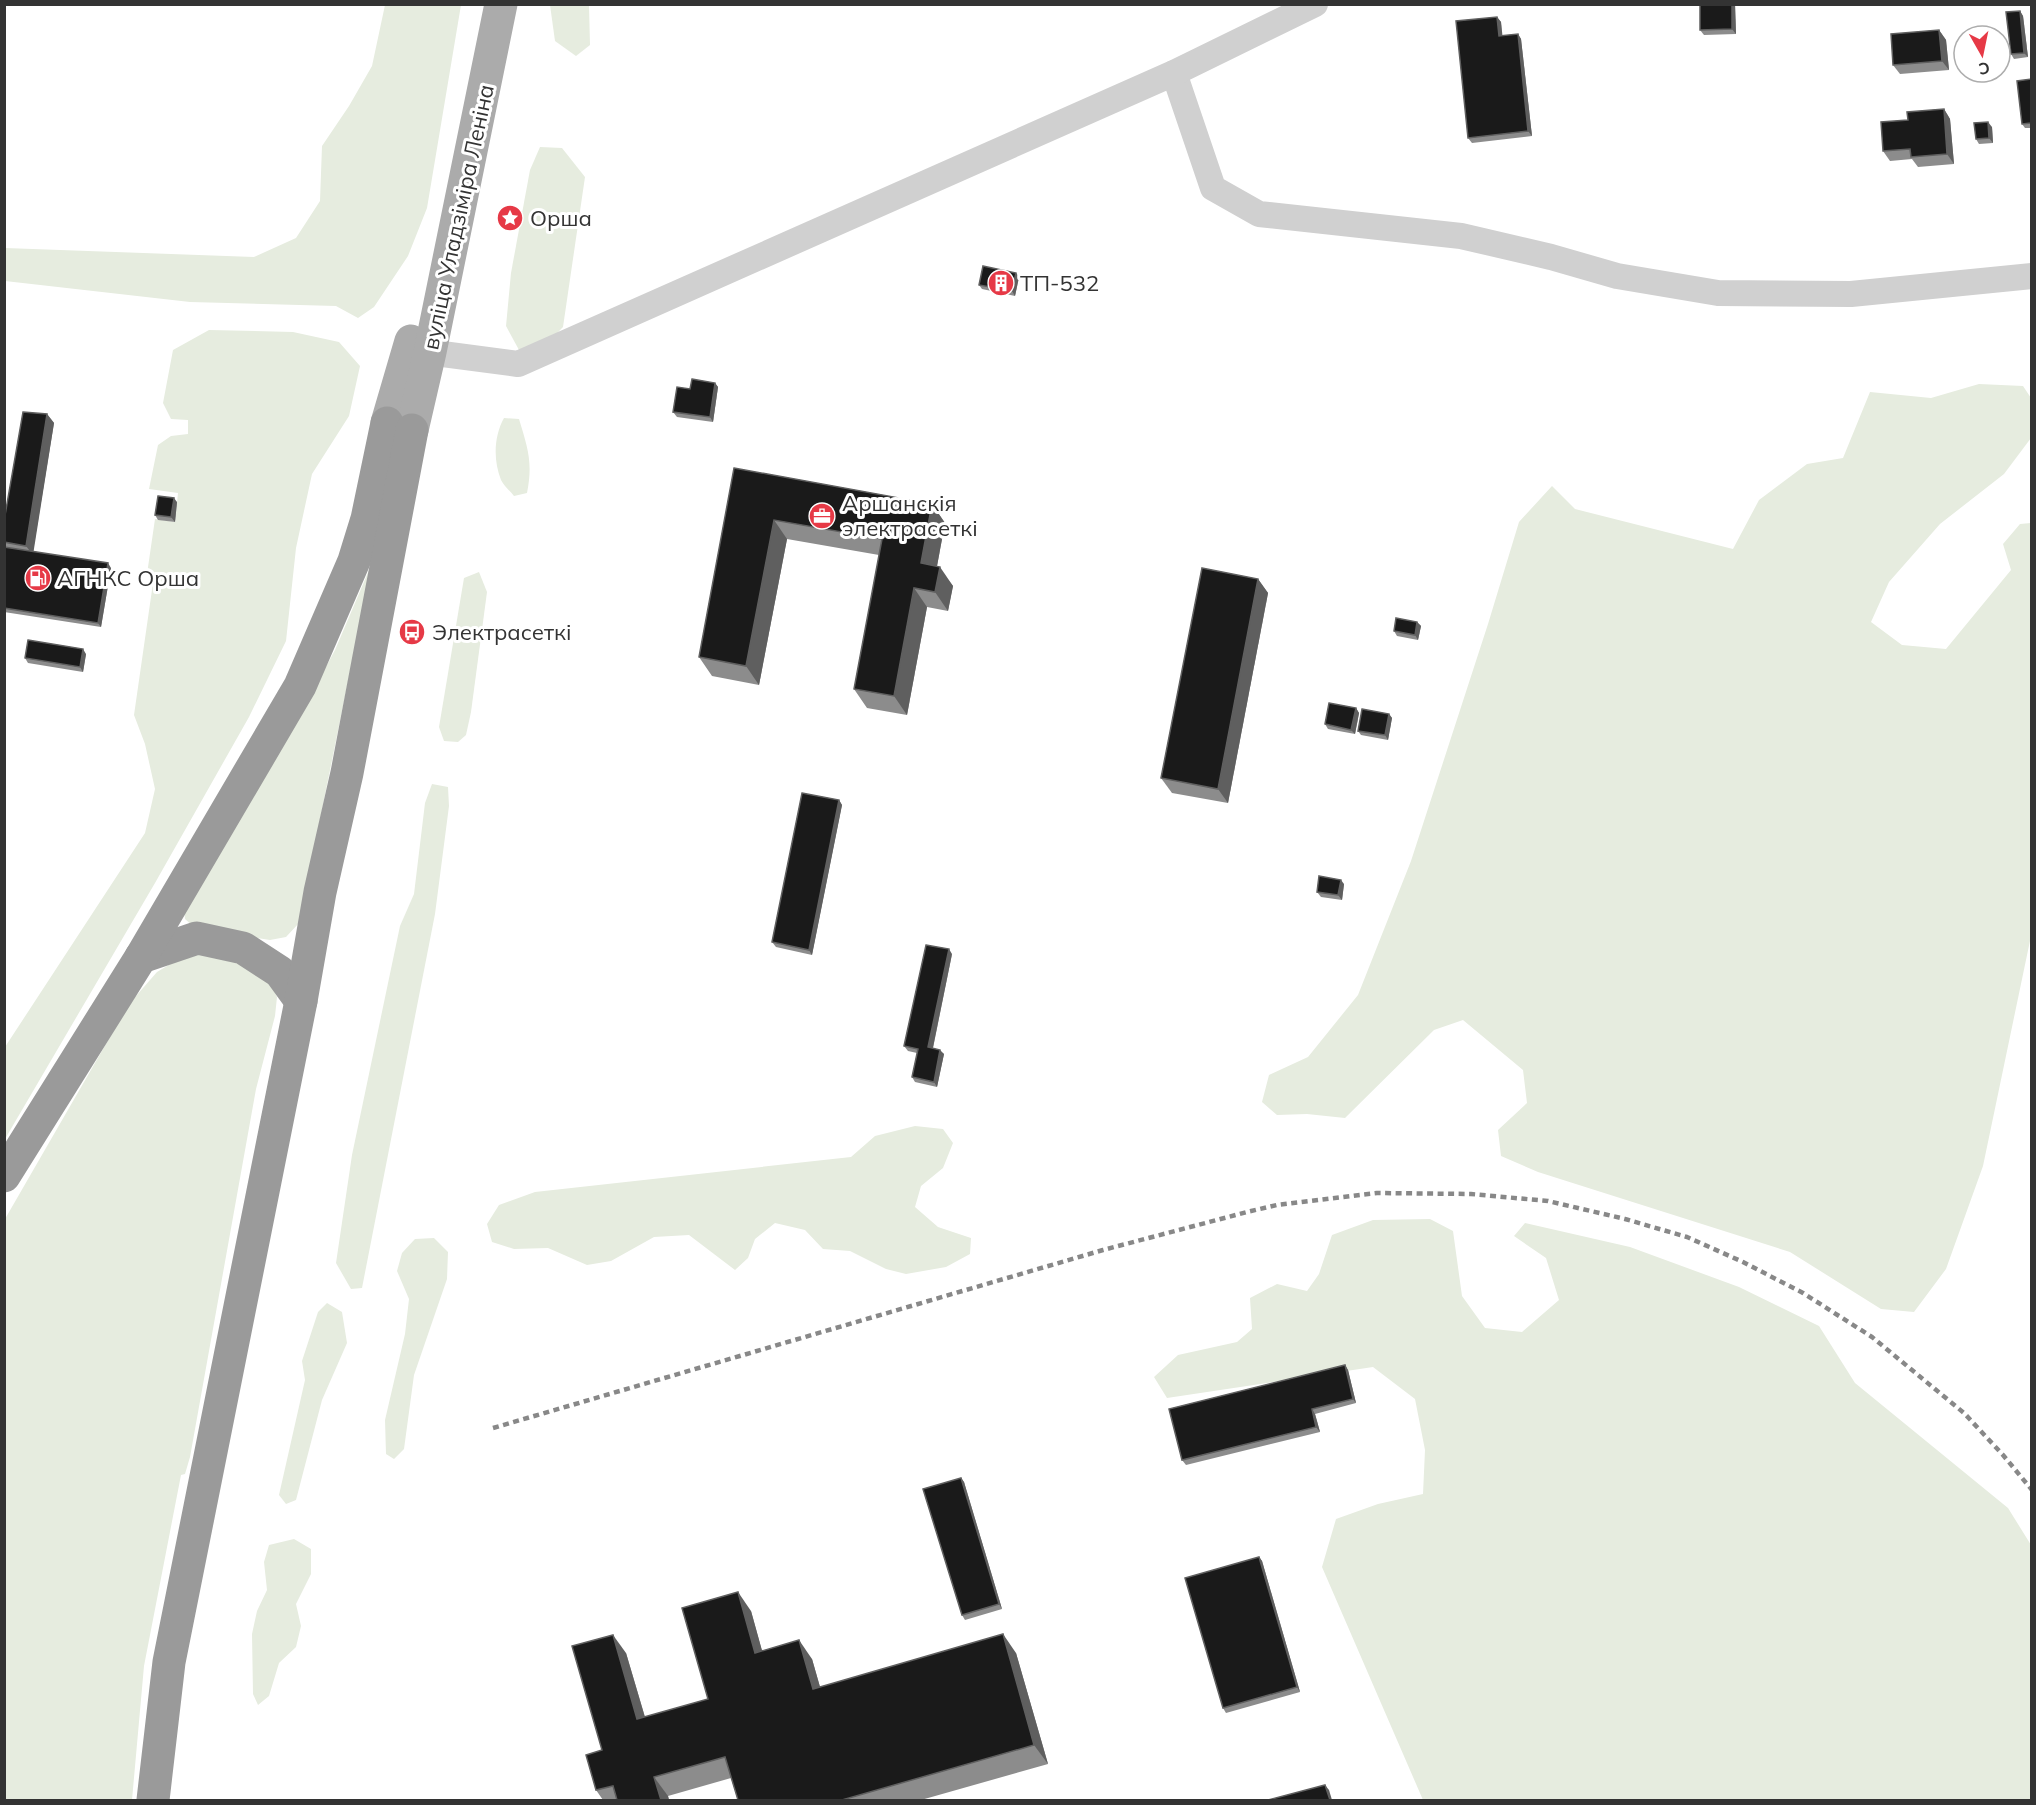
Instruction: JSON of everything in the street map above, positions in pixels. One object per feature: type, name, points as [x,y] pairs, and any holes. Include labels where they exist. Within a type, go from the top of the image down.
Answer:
[{"type":"highway","points":[[4,1176],[141,957],[300,686],[354,561],[399,426]]},
{"type":"highway","points":[[153,1800],[169,1662],[301,1001],[320,892],[347,773],[399,426]]},
{"type":"highway","points":[[141,957],[197,939],[243,948],[280,972],[301,1001]]},
{"type":"main road","name":"вуліца Уладзіміра Леніна","points":[[420,351],[485,4]]},
{"type":"main road","name":"вуліца Уладзіміра Леніна","points":[[399,426],[420,351],[501,4]]},
{"type":"street","points":[[420,351],[518,364],[1174,73],[1315,4]]},
{"type":"street","points":[[1174,73],[1213,188],[1258,214],[1461,237],[1551,257],[1617,276],[1718,292],[1851,294],[2031,276]]},
{"type":"shaded area","points":[[385,5],[461,5],[427,208],[408,256],[374,307],[358,318],[336,306],[190,302],[5,281],[5,248],[254,257],[296,238],[320,201],[322,146],[372,66]]},
{"type":"shaded area","points":[[550,5],[589,5],[590,45],[576,56],[555,41]]},
{"type":"shaded area","points":[[540,147],[562,148],[585,177],[563,327],[542,349],[519,350],[506,326],[511,273],[530,170]]},
{"type":"shaded area","points":[[209,330],[293,332],[339,342],[360,366],[349,416],[312,474],[296,548],[286,641],[249,717],[5,1139],[5,1047],[145,833],[155,789],[145,744],[134,715],[154,576],[147,574],[155,519],[175,522],[178,493],[149,489],[158,445],[171,436],[188,434],[188,420],[171,419],[163,403],[173,350]]},
{"type":"shaded area","points":[[1979,384],[2023,386],[2031,398],[2031,438],[2004,474],[1940,524],[1889,582],[1871,622],[1902,645],[1946,649],[2011,570],[2003,544],[2020,524],[2031,523],[2031,936],[1983,1166],[1946,1269],[1914,1312],[1881,1309],[1790,1252],[1538,1172],[1501,1156],[1498,1130],[1527,1103],[1523,1070],[1463,1020],[1434,1030],[1345,1118],[1307,1114],[1277,1115],[1262,1102],[1269,1075],[1308,1057],[1358,995],[1411,861],[1519,522],[1552,486],[1575,509],[1733,549],[1759,500],[1807,464],[1843,458],[1870,392],[1931,398]]},
{"type":"shaded area","points":[[504,418],[519,419],[529,456],[530,473],[527,493],[514,496],[501,480],[497,464],[498,432]]},
{"type":"shaded area","points":[[372,563],[299,923],[286,937],[270,940],[195,928],[185,919],[184,911],[300,715],[335,650]]},
{"type":"shaded area","points":[[479,572],[487,592],[471,712],[466,735],[458,742],[444,741],[439,727],[464,578]]},
{"type":"shaded area","points":[[432,784],[448,787],[449,806],[435,914],[362,1288],[351,1289],[336,1263],[352,1155],[400,926],[414,894],[425,803]]},
{"type":"shaded area","points":[[226,953],[268,977],[277,997],[275,1016],[256,1089],[190,1457],[185,1474],[181,1475],[144,1666],[132,1800],[5,1800],[5,1219],[129,1004],[157,972],[187,954]]},
{"type":"shaded area","points":[[915,1126],[943,1129],[953,1143],[943,1168],[921,1186],[915,1207],[938,1227],[971,1238],[970,1254],[946,1267],[906,1274],[886,1269],[850,1251],[823,1249],[805,1230],[775,1223],[755,1239],[748,1258],[735,1270],[689,1235],[654,1237],[611,1261],[587,1265],[548,1248],[514,1249],[492,1242],[487,1224],[499,1205],[535,1192],[851,1157],[875,1136]]},
{"type":"shaded area","points":[[1430,1219],[1453,1231],[1462,1296],[1485,1328],[1522,1332],[1559,1300],[1546,1258],[1514,1236],[1525,1223],[1630,1247],[1739,1287],[1819,1326],[1855,1383],[2008,1508],[2031,1545],[2031,1800],[1423,1800],[1322,1567],[1336,1519],[1378,1504],[1423,1494],[1425,1450],[1415,1399],[1373,1367],[1167,1398],[1154,1377],[1178,1355],[1237,1342],[1252,1329],[1250,1298],[1277,1284],[1307,1291],[1319,1274],[1332,1235],[1373,1220]]},
{"type":"shaded area","points":[[434,1238],[448,1252],[447,1279],[414,1375],[404,1449],[394,1459],[386,1454],[385,1420],[405,1334],[409,1299],[397,1271],[402,1253],[415,1239]]},
{"type":"shaded area","points":[[327,1303],[342,1312],[347,1343],[322,1400],[296,1500],[286,1504],[279,1495],[305,1380],[302,1361],[318,1312]]},
{"type":"shaded area","points":[[294,1539],[311,1549],[311,1574],[296,1604],[301,1626],[296,1647],[279,1663],[269,1696],[258,1705],[253,1694],[252,1634],[257,1611],[267,1590],[264,1562],[269,1545]]},
{"type":"building","points":[[1700,4],[1732,4],[1732,29],[1700,30]]},
{"type":"building","points":[[2020,11],[2024,53],[2012,54],[2012,24],[2007,24],[2006,12]]},
{"type":"building","points":[[1497,17],[1499,36],[1518,34],[1528,131],[1468,138],[1456,21]]},
{"type":"building","points":[[1939,30],[1942,61],[1893,65],[1891,34]]},
{"type":"building","points":[[2031,79],[2031,123],[2022,124],[2017,81]]},
{"type":"building","points":[[1944,109],[1947,154],[1911,157],[1910,149],[1883,151],[1881,122],[1908,120],[1907,112]]},
{"type":"building","points":[[1988,122],[1989,138],[1976,139],[1974,123]]},
{"type":"building","name":"ТП-532","points":[[983,266],[1016,273],[1012,291],[979,285]]},
{"type":"building","points":[[692,379],[715,383],[710,417],[673,412],[677,387],[690,389]]},
{"type":"building","points":[[23,412],[47,414],[26,546],[4,542],[4,521]]},
{"type":"building","points":[[734,468],[932,504],[921,563],[940,567],[935,592],[914,588],[894,696],[854,689],[882,539],[774,520],[746,666],[699,657]]},
{"type":"building","points":[[158,496],[174,498],[171,517],[155,515]]},
{"type":"building","points":[[4,547],[108,563],[98,623],[4,608]]},
{"type":"building","points":[[1202,568],[1258,579],[1218,789],[1161,778]]},
{"type":"building","points":[[1396,618],[1417,622],[1415,635],[1394,631]]},
{"type":"building","points":[[28,640],[83,649],[80,667],[25,658]]},
{"type":"building","points":[[1329,703],[1356,708],[1351,730],[1325,724]]},
{"type":"building","points":[[1362,709],[1389,714],[1385,735],[1358,731]]},
{"type":"building","points":[[802,793],[839,800],[809,950],[772,942]]},
{"type":"building","points":[[1319,876],[1341,880],[1338,895],[1317,892]]},
{"type":"building","points":[[926,945],[949,949],[928,1047],[940,1050],[934,1082],[912,1077],[918,1049],[904,1046]]},
{"type":"building","points":[[1345,1365],[1353,1399],[1312,1409],[1316,1427],[1182,1460],[1169,1409]]},
{"type":"building","points":[[961,1478],[999,1604],[962,1615],[923,1489]]},
{"type":"building","points":[[1259,1557],[1297,1687],[1223,1708],[1185,1578]]},
{"type":"building","points":[[738,1592],[755,1653],[799,1640],[813,1689],[1003,1634],[1034,1745],[842,1800],[738,1800],[725,1757],[654,1777],[661,1800],[617,1800],[613,1786],[596,1790],[586,1755],[602,1750],[572,1646],[613,1635],[637,1719],[708,1699],[682,1608]]},
{"type":"building","points":[[1325,1785],[1330,1800],[1268,1800]]},
{"type":"railway","points":[[493,1428],[1103,1250],[1247,1212],[1277,1205],[1377,1193],[1471,1194],[1548,1201],[1625,1219],[1687,1237],[1743,1262],[1803,1293],[1872,1337],[1964,1413],[2032,1490]]},
{"type":"place","name":"Орша","points":[[510,218]]},
{"type":"place","name":"ТП-532","points":[[1001,283]]},
{"type":"place","name":"Аршанскія электрасеткі","points":[[822,516]]},
{"type":"place","name":"АГНКС Орша","points":[[38,578]]},
{"type":"place","name":"Электрасеткі","points":[[412,632]]}]
